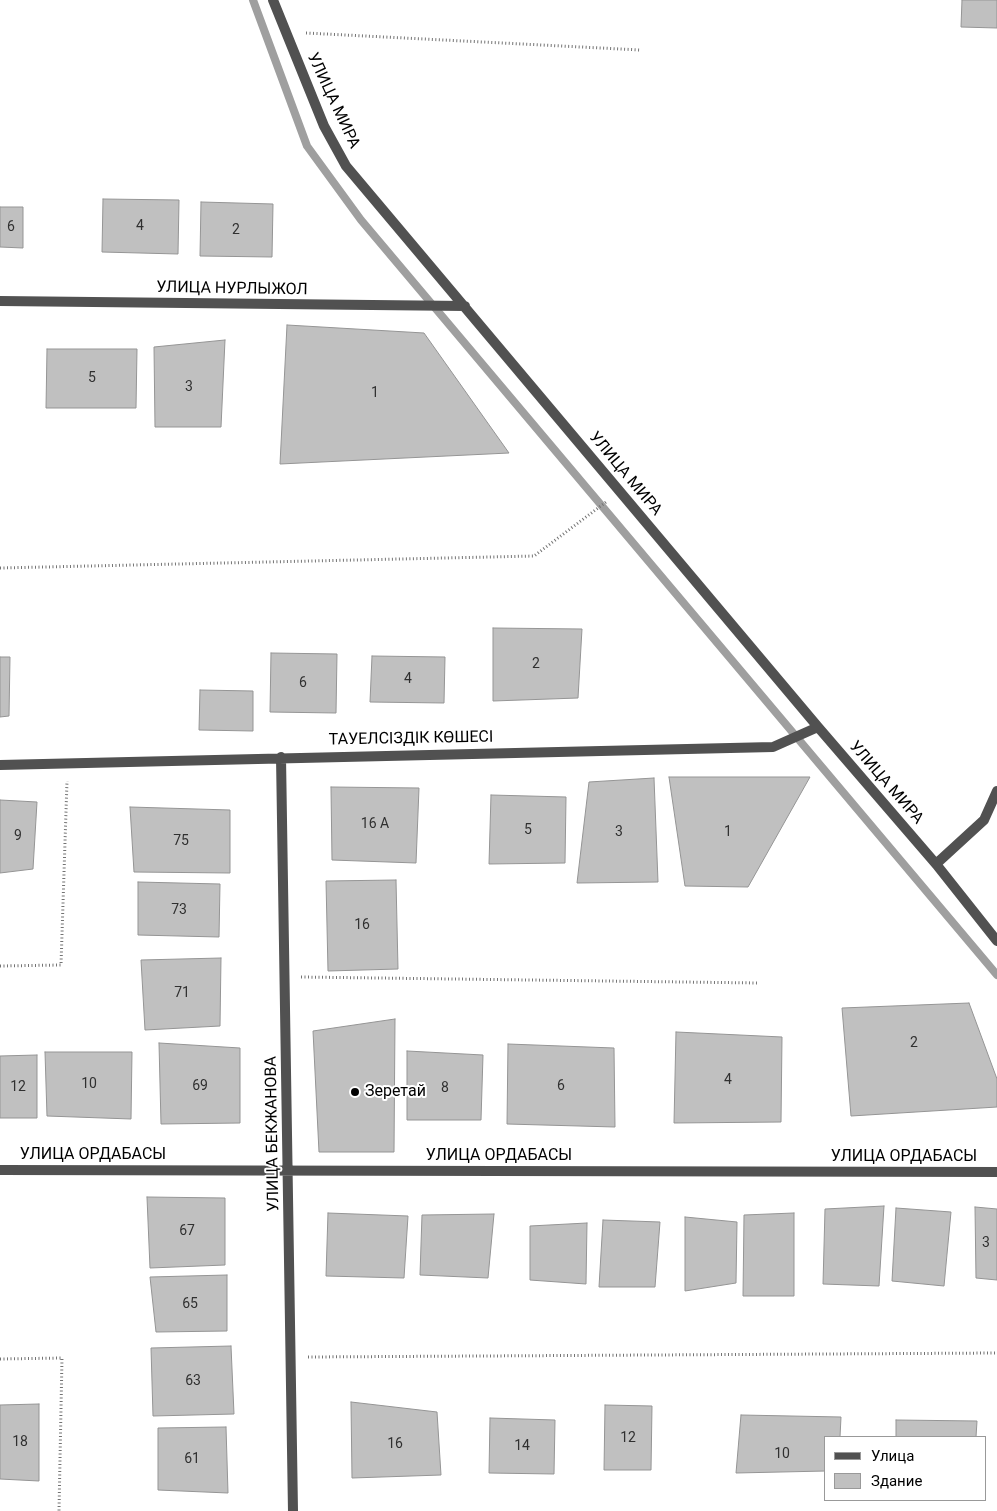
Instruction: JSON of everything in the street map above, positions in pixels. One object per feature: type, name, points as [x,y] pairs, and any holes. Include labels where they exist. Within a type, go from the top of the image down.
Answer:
[{"type":"street","name":"УЛИЦА МИРА","points":[[273,0],[324,126],[346,166],[818,727],[936,864],[997,941]]},
{"type":"street","name":"УЛИЦА НУРЛЫЖОЛ","points":[[0,301],[464,306]]},
{"type":"street","name":"ТАУЕЛСІЗДІК КӨШЕСІ","points":[[0,765],[773,747],[818,727]]},
{"type":"street","name":"УЛИЦА БЕКЖАНОВА","points":[[281,757],[294,1511]]},
{"type":"street","points":[[936,864],[984,820],[997,792]]},
{"type":"street","name":"УЛИЦА ОРДАБАСЫ","points":[[0,1170],[997,1172]]},
{"type":"path","points":[[286,32],[640,50]]},
{"type":"path","points":[[0,568],[534,556],[620,491]]},
{"type":"path","points":[[0,966],[60,965],[68,763]]},
{"type":"path","points":[[286,976],[759,983]]},
{"type":"path","points":[[292,1358],[997,1353]]},
{"type":"path","points":[[0,1359],[62,1358],[59,1511]]},
{"type":"building","points":[[962,0],[997,0],[997,28],[961,27]]},
{"type":"building","points":[[103,199],[179,200],[178,254],[102,252]]},
{"type":"building","points":[[201,202],[273,204],[272,257],[200,256]]},
{"type":"building","points":[[0,207],[23,207],[23,248],[0,247]]},
{"type":"building","points":[[287,325],[424,333],[509,453],[280,464]]},
{"type":"building","points":[[225,340],[221,427],[155,427],[154,347]]},
{"type":"building","points":[[47,349],[137,349],[136,408],[46,408]]},
{"type":"building","points":[[493,628],[582,629],[578,698],[493,701]]},
{"type":"building","points":[[271,653],[337,654],[336,713],[270,712]]},
{"type":"building","points":[[372,656],[445,657],[444,703],[370,702]]},
{"type":"building","points":[[0,657],[10,657],[9,716],[0,717]]},
{"type":"building","points":[[200,690],[253,691],[253,731],[199,730]]},
{"type":"building","points":[[669,777],[810,777],[748,887],[685,886]]},
{"type":"building","points":[[654,778],[658,882],[577,883],[589,782]]},
{"type":"building","points":[[331,787],[419,788],[416,863],[332,860]]},
{"type":"building","points":[[491,795],[566,797],[565,863],[489,864]]},
{"type":"building","points":[[0,800],[37,802],[33,869],[0,873]]},
{"type":"building","points":[[130,807],[230,810],[230,873],[134,872]]},
{"type":"building","points":[[396,880],[398,969],[328,971],[326,881]]},
{"type":"building","points":[[138,882],[220,884],[219,937],[138,935]]},
{"type":"building","points":[[221,958],[220,1026],[145,1030],[141,960]]},
{"type":"building","points":[[969,1003],[997,1079],[997,1107],[851,1116],[842,1008]]},
{"type":"building","name":"Зеретай","points":[[395,1019],[394,1152],[319,1152],[313,1031]]},
{"type":"building","points":[[676,1032],[782,1037],[781,1122],[674,1123]]},
{"type":"building","points":[[159,1043],[240,1048],[240,1123],[161,1124]]},
{"type":"building","points":[[508,1044],[614,1048],[615,1127],[507,1124]]},
{"type":"building","points":[[407,1051],[483,1055],[481,1120],[407,1120]]},
{"type":"building","points":[[45,1052],[132,1052],[131,1119],[47,1116]]},
{"type":"building","points":[[37,1055],[37,1118],[0,1118],[0,1056]]},
{"type":"building","points":[[147,1197],[225,1198],[225,1265],[150,1268]]},
{"type":"building","points":[[884,1206],[879,1286],[823,1284],[825,1209]]},
{"type":"building","points":[[975,1207],[997,1209],[997,1280],[976,1278]]},
{"type":"building","points":[[896,1208],[951,1212],[944,1286],[892,1281]]},
{"type":"building","points":[[328,1213],[408,1216],[404,1278],[326,1276]]},
{"type":"building","points":[[794,1213],[794,1296],[743,1296],[744,1215]]},
{"type":"building","points":[[494,1214],[488,1278],[420,1275],[422,1215]]},
{"type":"building","points":[[685,1217],[737,1222],[736,1283],[685,1291]]},
{"type":"building","points":[[603,1220],[660,1222],[655,1287],[599,1287]]},
{"type":"building","points":[[587,1223],[586,1284],[530,1280],[530,1226]]},
{"type":"building","points":[[227,1275],[227,1331],[156,1332],[150,1277]]},
{"type":"building","points":[[231,1346],[234,1414],[153,1416],[151,1348]]},
{"type":"building","points":[[351,1402],[437,1412],[441,1475],[352,1478]]},
{"type":"building","points":[[39,1404],[39,1481],[0,1479],[0,1405]]},
{"type":"building","points":[[605,1405],[652,1406],[651,1470],[604,1470]]},
{"type":"building","points":[[741,1415],[841,1417],[840,1436],[824,1436],[824,1471],[736,1473]]},
{"type":"building","points":[[490,1418],[555,1420],[554,1474],[489,1473]]},
{"type":"building","points":[[896,1420],[977,1421],[976,1436],[896,1436]]},
{"type":"building","points":[[226,1427],[228,1493],[158,1490],[158,1428]]},
{"type":"waterway","points":[[253,0],[307,146],[361,220],[997,975]]},
{"type":"place","name":"Зеретай","points":[[355,1092]]}]
